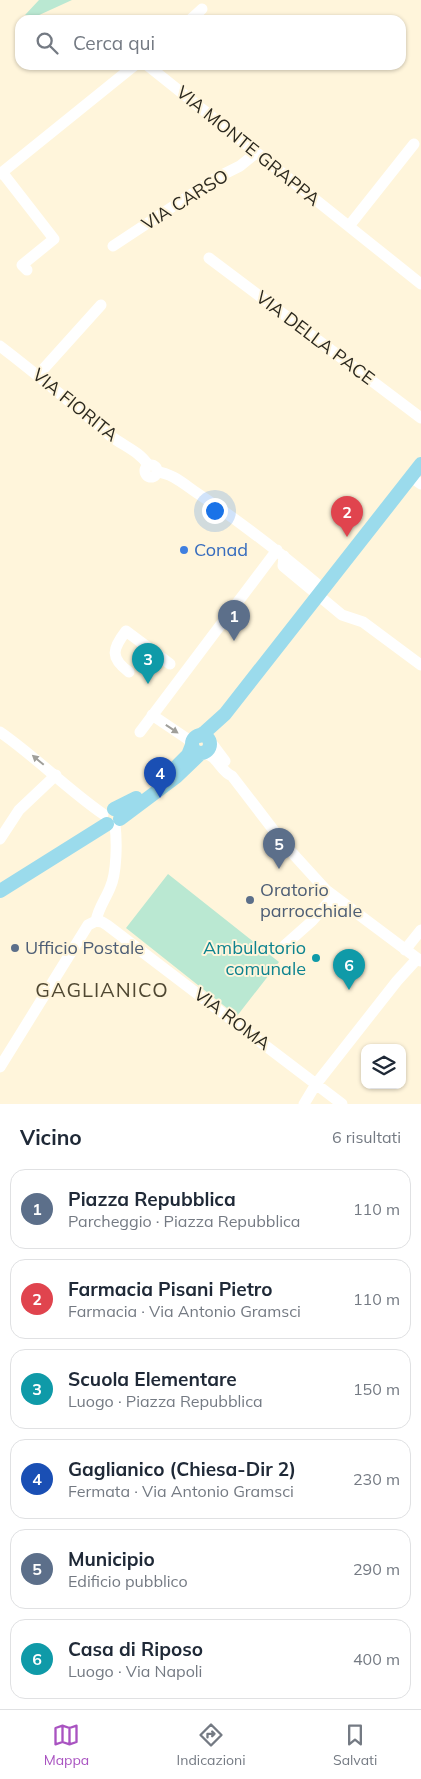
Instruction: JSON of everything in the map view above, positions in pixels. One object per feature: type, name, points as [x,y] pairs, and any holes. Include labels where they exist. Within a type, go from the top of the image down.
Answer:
[{"type":"main road","points":[[2,886],[66,848],[176,777],[201,745],[205,732],[225,714],[320,592],[416,481],[421,464]]},
{"type":"street","points":[[195,15],[202,9]]},
{"type":"street","points":[[27,270],[22,265],[54,239],[1,173],[129,70]]},
{"type":"street","name":"VIA MONTE GRAPPA","points":[[153,70],[421,284]]},
{"type":"street","points":[[349,226],[414,144]]},
{"type":"street","name":"VIA CARSO","points":[[113,246],[216,178],[240,166],[256,153]]},
{"type":"street","name":"VIA DELLA PACE","points":[[209,258],[421,418]]},
{"type":"street","points":[[38,374],[101,305]]},
{"type":"street","name":"VIA FIORITA","points":[[0,346],[38,374],[115,439],[144,458],[153,469],[173,477],[217,506],[280,553],[342,615],[363,622],[421,665]]},
{"type":"street","points":[[140,732],[280,553]]},
{"type":"street","points":[[129,672],[118,664],[114,656],[116,647],[126,631],[170,664]]},
{"type":"street","points":[[152,715],[201,745],[213,745],[232,770],[232,776],[285,845],[334,897],[419,960],[397,981],[316,1084],[304,1104]]},
{"type":"street","points":[[0,732],[29,753],[88,804],[110,818],[117,843],[111,886],[97,914],[96,921],[88,925],[0,1067]]},
{"type":"street","points":[[0,839],[20,810],[56,776]]},
{"type":"street","points":[[285,945],[312,921],[334,897]]},
{"type":"street","name":"VIA ROMA","points":[[96,921],[102,922],[342,1104]]},
{"type":"street","points":[[405,950],[421,930]]},
{"type":"green space","points":[[39,0],[72,0],[39,15],[25,15]]},
{"type":"green space","points":[[168,874],[279,962],[237,1016],[126,928]]},
{"type":"place","name":"Farmacia Pisani Pietro","points":[[347,537]]},
{"type":"place","name":"Conad","points":[[184,550]]},
{"type":"place","name":"Piazza Repubblica","points":[[234,641]]},
{"type":"place","name":"Scuola Elementare","points":[[148,684]]},
{"type":"place","name":"Gaglianico (Chiesa-Dir 2)","points":[[160,798]]},
{"type":"place","name":"Municipio","points":[[279,869]]},
{"type":"place","name":"Oratorio parrocchiale","points":[[250,900]]},
{"type":"place","name":"Ufficio Postale","points":[[15,948]]},
{"type":"place","name":"Ambulatorio comunale","points":[[316,958]]},
{"type":"place","name":"Casa di Riposo","points":[[349,990]]},
{"type":"district","name":"GAGLIANICO","points":[[102,990]]}]
